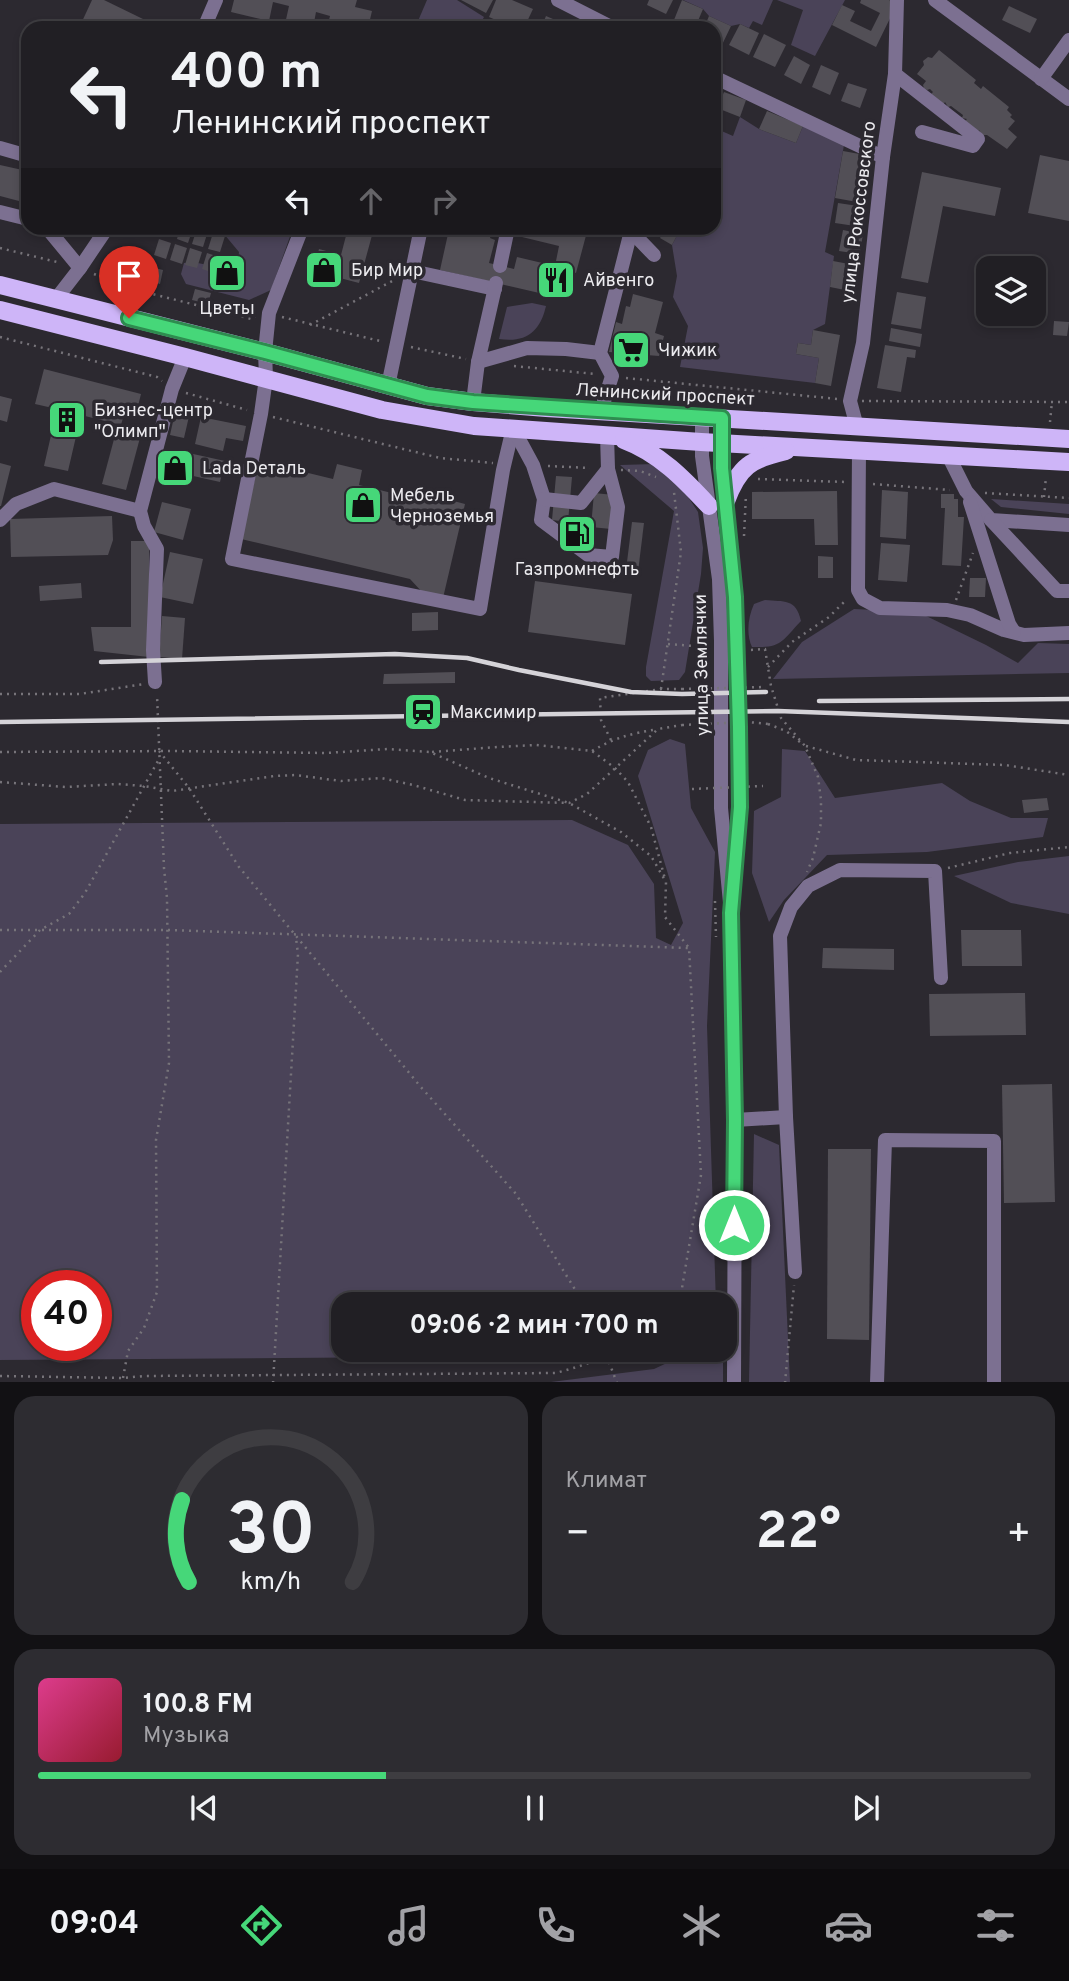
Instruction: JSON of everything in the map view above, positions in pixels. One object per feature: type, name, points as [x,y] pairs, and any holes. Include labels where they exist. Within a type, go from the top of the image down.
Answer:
[{"type":"main road","name":"Ленинский проспект","points":[[0,285],[427,396],[601,411],[1069,439]]},
{"type":"main road","points":[[2,311],[19,307],[50,313],[54,311],[56,299]]},
{"type":"main road","points":[[2,311],[382,410],[474,426],[701,442],[1069,462]]},
{"type":"main road","points":[[607,435],[631,442],[661,459],[689,484],[717,503],[746,467],[765,457],[802,447]]},
{"type":"street","points":[[207,21],[216,0]]},
{"type":"street","points":[[558,0],[599,21]]},
{"type":"street","name":"улица Рокоссовского","points":[[857,427],[850,401],[863,343],[883,157],[895,74],[897,0]]},
{"type":"street","points":[[935,0],[1069,99]]},
{"type":"street","points":[[1041,79],[1069,40]]},
{"type":"street","points":[[895,74],[978,139],[973,146],[922,132]]},
{"type":"street","points":[[721,80],[883,157]]},
{"type":"street","points":[[0,148],[21,154]]},
{"type":"street","points":[[0,212],[21,217]]},
{"type":"street","points":[[53,235],[80,268]]},
{"type":"street","points":[[56,299],[102,235]]},
{"type":"street","points":[[299,235],[269,313],[265,352],[266,378],[261,414],[232,559],[480,609],[504,464],[513,428]]},
{"type":"street","points":[[388,386],[420,235]]},
{"type":"street","points":[[500,266],[507,235]]},
{"type":"street","points":[[601,411],[612,376],[600,353],[629,235]]},
{"type":"street","points":[[636,235],[654,255]]},
{"type":"street","points":[[412,271],[495,286],[478,362],[473,402]]},
{"type":"street","points":[[478,362],[527,348],[600,353]]},
{"type":"street","points":[[155,682],[153,650],[157,549],[144,526],[141,512],[172,389],[185,357]]},
{"type":"street","name":"улица Землячки","points":[[702,416],[701,442],[734,587],[739,727],[740,807],[731,913],[735,1120],[734,1382]]},
{"type":"street","name":"улица Землячки","points":[[717,503],[722,418]]},
{"type":"street","points":[[513,428],[533,465],[544,499],[541,520],[588,555],[612,557],[618,507],[608,469],[607,435]]},
{"type":"street","points":[[859,450],[858,590],[863,599],[880,608],[947,610],[1034,636],[1069,633]]},
{"type":"street","points":[[948,455],[966,491],[1009,624],[1014,632]]},
{"type":"street","points":[[544,499],[581,503],[608,469]]},
{"type":"street","points":[[0,520],[16,504],[54,489],[141,512]]},
{"type":"street","points":[[966,491],[1057,591],[1069,591]]},
{"type":"street","points":[[991,520],[1069,525]]},
{"type":"street","points":[[795,1272],[780,936],[791,907],[808,886],[840,870],[935,871],[941,978]]},
{"type":"street","points":[[735,1120],[786,1117]]},
{"type":"street","points":[[877,1382],[885,1140],[995,1141],[994,1382]]},
{"type":"path","points":[[0,248],[80,268],[125,287],[251,318],[269,313],[310,325],[478,362]]},
{"type":"path","points":[[310,325],[412,271]]},
{"type":"path","points":[[0,337],[157,377],[172,389],[261,414],[440,458],[504,464]]},
{"type":"path","points":[[503,365],[850,401],[1069,402]]},
{"type":"path","points":[[1050,422],[1052,401]]},
{"type":"path","points":[[533,465],[640,471],[656,477]]},
{"type":"path","points":[[1044,497],[1046,477]]},
{"type":"path","points":[[661,689],[681,552],[674,489],[680,494]]},
{"type":"path","points":[[947,610],[957,598],[972,555],[983,539]]},
{"type":"path","points":[[768,667],[792,642],[829,617],[858,590]]},
{"type":"path","points":[[668,644],[706,646]]},
{"type":"path","points":[[747,650],[765,649],[771,686],[781,718],[804,746],[818,777],[821,823],[813,858],[802,883]]},
{"type":"path","points":[[0,694],[80,694],[155,682]]},
{"type":"path","points":[[707,686],[707,699]]},
{"type":"path","points":[[611,740],[601,720],[600,698],[661,689],[771,686]]},
{"type":"path","points":[[123,1378],[128,1351],[144,1328],[157,1292],[156,1140],[169,1063],[168,930],[158,705]]},
{"type":"path","points":[[707,712],[708,726]]},
{"type":"path","points":[[592,751],[623,735],[682,724],[748,722],[768,724],[786,731],[804,746],[856,760],[1005,765],[1069,775]]},
{"type":"path","points":[[0,782],[66,787],[118,784],[172,791],[274,776],[295,775],[341,781],[381,778],[465,800],[569,803],[587,794],[658,729]]},
{"type":"path","points":[[0,752],[326,753],[387,749],[430,752],[536,746],[592,751],[615,768],[628,782],[652,827],[666,882],[666,917],[688,948],[701,1175],[681,1292]]},
{"type":"path","points":[[159,751],[189,788],[239,867],[420,1086],[516,1194],[577,1292]]},
{"type":"path","points":[[430,752],[489,778],[569,803],[621,832],[651,856],[666,882]]},
{"type":"path","points":[[0,972],[40,930],[69,914],[85,893],[159,759]]},
{"type":"path","points":[[709,778],[710,792]]},
{"type":"path","points":[[692,789],[762,786]]},
{"type":"path","points":[[935,871],[1010,853],[1069,847]]},
{"type":"path","points":[[715,897],[716,936]]},
{"type":"path","points":[[0,930],[168,930],[688,948]]},
{"type":"path","points":[[274,1382],[298,954],[295,935]]},
{"type":"path","points":[[785,1382],[795,1272]]},
{"type":"path","points":[[0,1376],[123,1378],[555,1373],[591,1362]]},
{"type":"path","points":[[609,1362],[617,1382]]},
{"type":"path","points":[[72,1377],[73,1382]]},
{"type":"path","points":[[132,1377],[132,1382]]},
{"type":"shaded area","points":[[427,0],[457,0],[484,17],[482,21],[418,21]]},
{"type":"shaded area","points":[[683,0],[773,0],[762,25],[753,21],[749,28],[740,24],[731,26],[709,16],[703,9]]},
{"type":"shaded area","points":[[777,0],[845,0],[815,56],[791,45],[803,10]]},
{"type":"shaded area","points":[[740,117],[759,129],[796,143],[803,126],[844,145],[825,252],[834,256],[825,324],[813,330],[811,345],[798,343],[796,354],[819,358],[815,383],[680,367],[688,326],[673,297],[677,276],[672,245],[677,235],[721,235],[721,131],[733,136]]},
{"type":"shaded area","points":[[225,235],[291,235],[271,290],[249,300],[186,284],[181,274],[184,263],[232,269],[238,260],[239,252]]},
{"type":"shaded area","points":[[532,303],[546,306],[536,329],[517,339],[499,339],[507,307]]},
{"type":"shaded area","points":[[655,464],[681,486],[698,512],[703,548],[685,672],[679,680],[651,681],[646,676],[674,511],[620,465]]},
{"type":"shaded area","points":[[991,499],[1069,504],[1069,514],[1001,507]]},
{"type":"shaded area","points":[[765,600],[783,601],[792,605],[801,621],[785,639],[775,645],[752,647],[748,631],[750,614],[754,604]]},
{"type":"shaded area","points":[[854,609],[918,612],[1018,663],[1038,643],[1069,644],[1069,673],[773,679],[802,642]]},
{"type":"shaded area","points":[[670,739],[685,744],[691,808],[715,852],[707,1026],[716,1292],[331,1292],[331,1358],[112,1359],[112,1270],[21,1270],[21,1360],[0,1360],[0,824],[572,820],[628,845],[654,884],[656,938],[671,945],[683,923],[638,776],[648,750]]},
{"type":"shaded area","points":[[782,749],[805,751],[835,798],[942,783],[970,801],[1011,818],[1048,818],[1043,837],[927,852],[827,855],[784,900],[769,922],[752,873],[754,811],[781,797]]},
{"type":"shaded area","points":[[1069,856],[1069,914],[1011,903],[954,876],[1018,862]]},
{"type":"shaded area","points":[[754,1134],[779,1145],[790,1382],[749,1382]]},
{"type":"shaded area","points":[[669,1362],[723,1362],[723,1382],[551,1382],[654,1369]]},
{"type":"building","points":[[92,0],[104,0],[143,19],[142,21],[82,21]]},
{"type":"building","points":[[234,0],[357,0],[355,7],[372,11],[370,21],[329,21],[330,16],[316,12],[314,21],[286,21],[289,6],[273,2],[269,21],[231,12]]},
{"type":"building","points":[[461,0],[493,0],[486,13]]},
{"type":"building","points":[[496,0],[512,0],[533,9],[527,21],[498,21],[489,17]]},
{"type":"building","points":[[649,0],[673,0],[666,14],[647,5]]},
{"type":"building","points":[[682,0],[703,9],[698,21],[674,20]]},
{"type":"building","points":[[861,0],[889,0],[897,4],[876,47],[832,25],[842,5],[855,11],[850,21],[871,31],[880,13],[860,3]]},
{"type":"building","points":[[1009,6],[1037,19],[1030,33],[1002,20]]},
{"type":"building","points":[[546,16],[558,21],[544,21]]},
{"type":"building","points":[[709,16],[720,21],[707,21]]},
{"type":"building","points":[[721,21],[731,26],[721,47]]},
{"type":"building","points":[[740,24],[759,33],[749,55],[729,45]]},
{"type":"building","points":[[764,34],[786,45],[775,67],[753,57]]},
{"type":"building","points":[[939,50],[976,80],[974,83],[981,89],[983,86],[1009,107],[1007,110],[1012,115],[1010,117],[1015,121],[1008,129],[1017,137],[1007,149],[987,135],[982,135],[979,130],[977,133],[964,122],[967,119],[962,118],[963,115],[951,106],[948,107],[945,102],[943,105],[931,94],[933,92],[930,89],[924,88],[926,81],[917,74],[924,65],[923,61],[928,57],[932,58]]},
{"type":"building","points":[[794,56],[810,65],[801,84],[784,75]]},
{"type":"building","points":[[821,65],[839,73],[830,95],[812,87]]},
{"type":"building","points":[[848,83],[867,89],[860,108],[841,101]]},
{"type":"building","points":[[724,92],[746,100],[740,117],[721,110]]},
{"type":"building","points":[[767,111],[803,126],[796,143],[759,129]]},
{"type":"building","points":[[843,151],[865,155],[857,202],[835,198]]},
{"type":"building","points":[[1040,155],[1069,161],[1069,221],[1028,213]]},
{"type":"building","points":[[0,165],[21,170],[19,201],[0,196]]},
{"type":"building","points":[[922,172],[1001,188],[995,216],[943,206],[928,283],[901,278]]},
{"type":"building","points":[[838,203],[858,206],[855,226],[835,223]]},
{"type":"building","points":[[843,230],[863,234],[860,252],[839,251]]},
{"type":"building","points":[[178,235],[191,235],[188,243],[177,239]]},
{"type":"building","points":[[195,235],[207,235],[203,247],[192,244]]},
{"type":"building","points":[[212,235],[225,236],[220,252],[208,249]]},
{"type":"building","points":[[346,235],[372,235],[359,283],[313,271],[319,249],[341,255]]},
{"type":"building","points":[[448,235],[491,235],[490,238],[495,240],[489,263],[514,269],[517,257],[555,266],[559,246],[522,235],[586,235],[576,273],[571,271],[566,293],[550,289],[548,295],[440,270]]},
{"type":"building","points":[[662,235],[677,235],[672,245],[660,238]]},
{"type":"building","points":[[159,239],[171,243],[166,259],[154,255]]},
{"type":"building","points":[[175,244],[187,248],[182,264],[170,260]]},
{"type":"building","points":[[190,248],[202,252],[197,268],[185,265]]},
{"type":"building","points":[[207,253],[219,257],[214,273],[202,269]]},
{"type":"building","points":[[223,258],[235,262],[230,278],[218,274]]},
{"type":"building","points":[[833,261],[849,264],[845,290],[830,287]]},
{"type":"building","points":[[147,266],[163,270],[160,284],[144,280]]},
{"type":"building","points":[[195,289],[211,293],[208,304],[192,300]]},
{"type":"building","points":[[897,292],[926,297],[921,329],[891,324]]},
{"type":"building","points":[[633,294],[663,302],[655,333],[664,336],[659,356],[609,352],[616,322],[622,324],[626,306],[630,307]]},
{"type":"building","points":[[1054,321],[1069,322],[1067,336],[1053,335]]},
{"type":"building","points":[[891,328],[922,334],[920,347],[889,341]]},
{"type":"building","points":[[813,330],[840,335],[831,386],[815,383],[819,358],[796,354],[798,343],[811,345]]},
{"type":"building","points":[[885,345],[916,350],[915,358],[907,357],[901,392],[877,388]]},
{"type":"building","name":"Бизнес-центр \"Олимп\"","points":[[44,369],[141,394],[137,410],[126,407],[121,425],[81,415],[68,471],[44,466],[57,409],[35,404]]},
{"type":"building","points":[[0,396],[12,399],[7,422],[0,420]]},
{"type":"building","points":[[176,408],[190,412],[184,438],[170,435]]},
{"type":"building","points":[[201,417],[246,426],[243,441],[226,438],[223,451],[195,444]]},
{"type":"building","points":[[117,428],[141,434],[126,490],[102,484]]},
{"type":"building","points":[[175,450],[225,461],[220,482],[171,471]]},
{"type":"building","points":[[259,461],[333,479],[337,464],[362,470],[359,485],[429,502],[431,495],[465,504],[443,598],[423,593],[410,579],[241,539]]},
{"type":"building","points":[[0,463],[11,466],[1,506],[0,506]]},
{"type":"building","points":[[556,476],[572,477],[568,522],[552,520]]},
{"type":"building","points":[[882,490],[908,492],[906,539],[880,537]]},
{"type":"building","points":[[837,491],[838,545],[815,545],[814,519],[752,519],[752,492]]},
{"type":"building","points":[[594,493],[614,495],[611,529],[591,527]]},
{"type":"building","points":[[941,494],[954,494],[954,499],[958,499],[958,517],[964,517],[961,566],[942,565],[945,508],[941,508]]},
{"type":"building","points":[[162,502],[191,509],[183,540],[154,532]]},
{"type":"building","points":[[112,516],[113,540],[108,555],[11,557],[10,519]]},
{"type":"building","points":[[632,522],[644,523],[638,572],[626,570]]},
{"type":"building","points":[[131,541],[149,541],[149,657],[94,651],[91,627],[131,627]]},
{"type":"building","points":[[881,543],[910,545],[907,582],[878,580]]},
{"type":"building","points":[[170,552],[203,559],[193,604],[160,597]]},
{"type":"building","points":[[818,556],[833,557],[833,578],[818,578]]},
{"type":"building","points":[[970,578],[986,578],[985,597],[969,597]]},
{"type":"building","points":[[535,581],[632,594],[625,645],[528,632]]},
{"type":"building","points":[[81,583],[82,598],[40,601],[39,586]]},
{"type":"building","points":[[438,612],[438,630],[412,631],[412,613]]},
{"type":"building","points":[[162,616],[185,618],[182,659],[159,657]]},
{"type":"building","points":[[455,672],[455,683],[383,684],[384,674]]},
{"type":"building","points":[[1047,798],[1049,810],[1024,813],[1022,800]]},
{"type":"building","points":[[961,930],[1021,930],[1022,966],[962,966]]},
{"type":"building","points":[[823,948],[894,949],[894,970],[822,968]]},
{"type":"building","points":[[1025,993],[1026,1035],[930,1036],[929,994]]},
{"type":"building","points":[[1052,1084],[1055,1202],[1004,1203],[1002,1085]]},
{"type":"building","points":[[828,1149],[871,1149],[869,1340],[827,1339]]},
{"type":"railway","points":[[101,662],[395,654],[467,658],[631,692],[766,692]]},
{"type":"railway","points":[[819,701],[1069,699]]},
{"type":"railway","points":[[0,722],[778,711],[1069,722]]},
{"type":"place","name":"Бир Мир","points":[[324,270]]},
{"type":"place","name":"Цветы","points":[[227,273]]},
{"type":"place","name":"Айвенго","points":[[556,280]]},
{"type":"place","name":"Чижик","points":[[631,350]]},
{"type":"place","name":"Бизнес-центр \"Олимп\"","points":[[67,420]]},
{"type":"place","name":"Lada Dеталь","points":[[175,468]]},
{"type":"place","name":"Мебель Черноземья","points":[[363,505]]},
{"type":"place","name":"Газпромнефть","points":[[577,534]]},
{"type":"place","name":"Максимир","points":[[423,712]]},
{"type":"route","points":[[129,318],[427,396],[473,402],[722,418],[722,468],[735,597],[739,727],[740,807],[731,913],[734,1225]]}]
